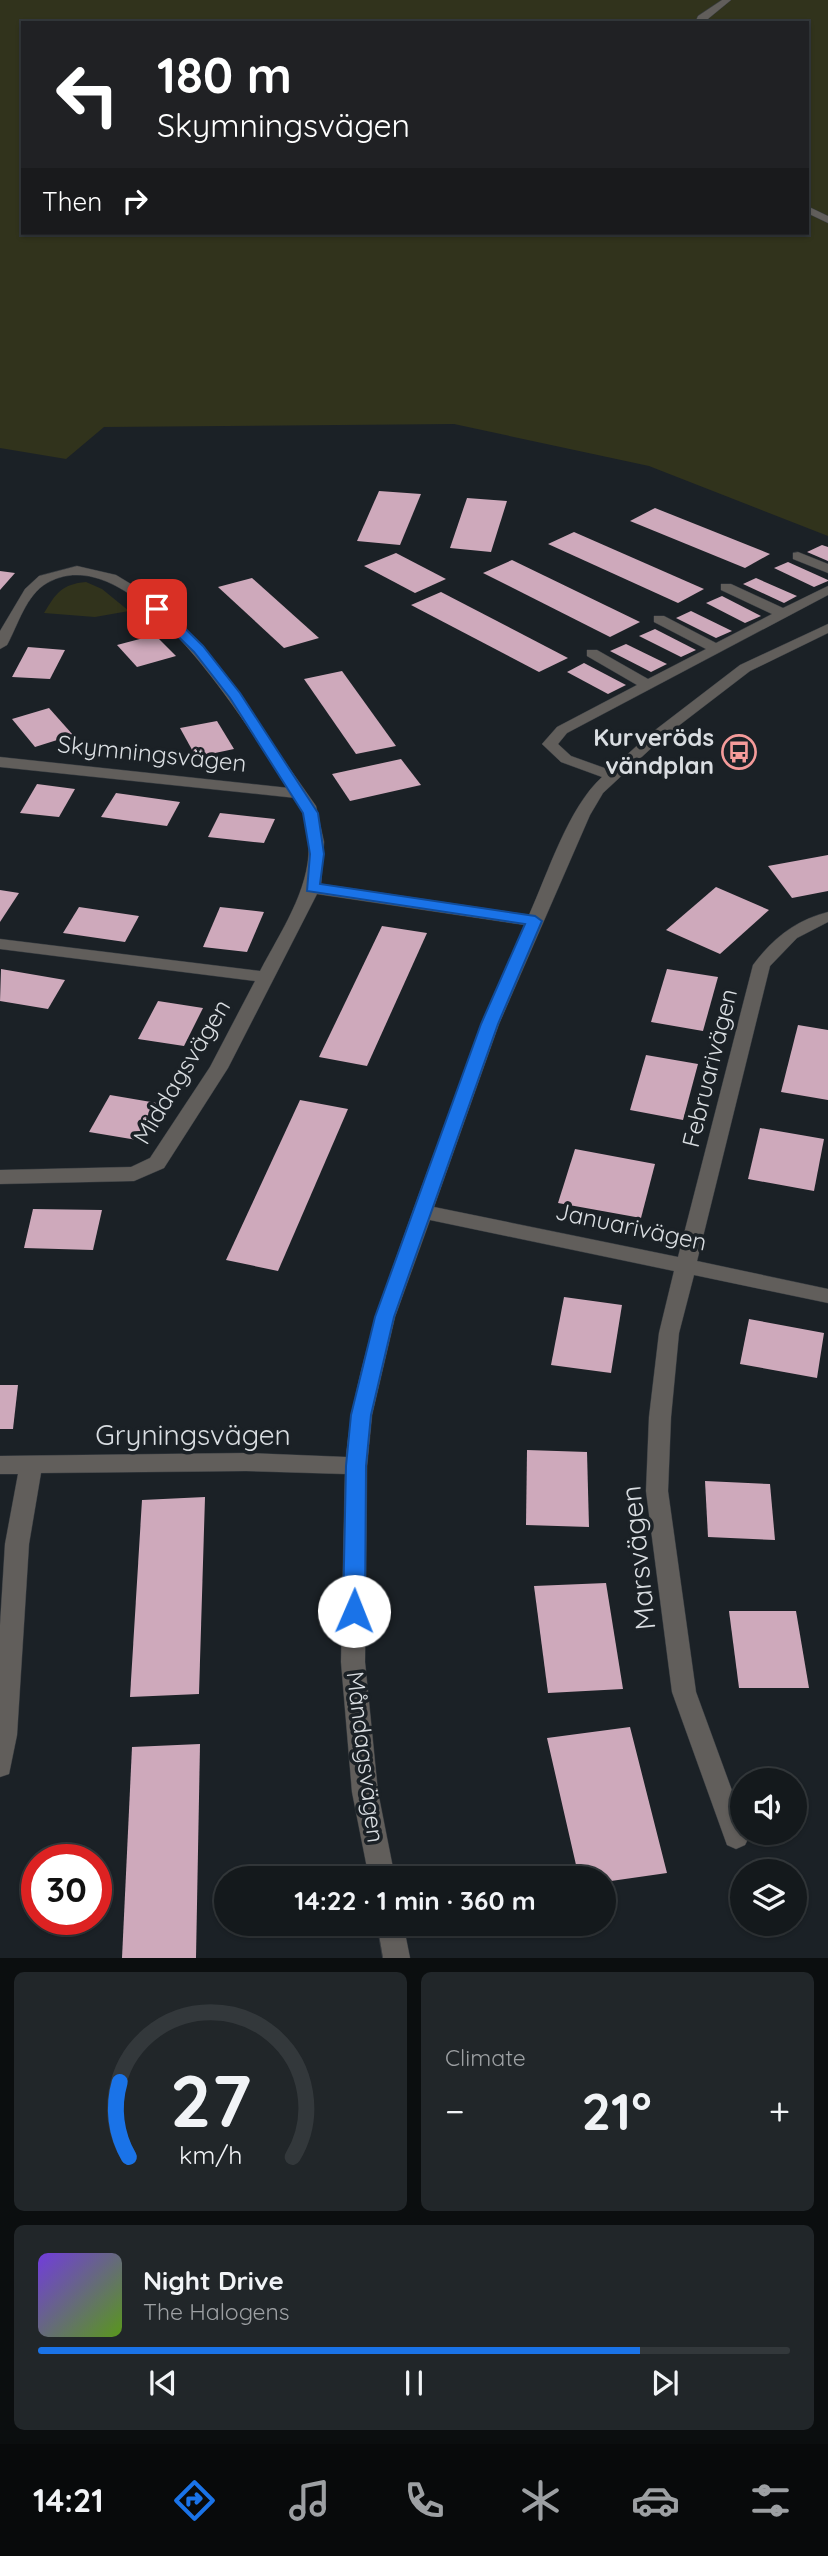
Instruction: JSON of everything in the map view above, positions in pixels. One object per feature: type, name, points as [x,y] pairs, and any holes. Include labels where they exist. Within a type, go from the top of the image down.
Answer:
[{"type":"street","points":[[700,21],[727,0]]},
{"type":"street","points":[[809,210],[828,220]]},
{"type":"street","points":[[798,556],[828,569]]},
{"type":"street","name":"Skymningsvägen","points":[[0,645],[30,589],[44,579],[84,570],[100,573],[119,582],[157,609],[199,649],[235,696],[311,813],[317,854],[312,888]]},
{"type":"street","points":[[726,587],[784,614]]},
{"type":"street","points":[[613,776],[566,759],[550,744],[562,730],[828,590]]},
{"type":"street","points":[[659,619],[718,649]]},
{"type":"street","name":"Måndagsvägen","points":[[380,1866],[365,1792],[353,1662],[356,1466],[361,1415],[385,1317],[422,1211],[490,1024],[582,815],[597,790],[655,737],[745,667],[828,628]]},
{"type":"street","points":[[592,653],[648,685]]},
{"type":"street","name":"Skymningsvägen","points":[[0,762],[299,794]]},
{"type":"street","points":[[312,888],[535,921]]},
{"type":"street","name":"Middagsvägen","points":[[0,1177],[134,1174],[158,1163],[219,1068],[312,888]]},
{"type":"street","name":"Februarivägen","points":[[684,1265],[762,965],[782,941],[813,919],[828,917]]},
{"type":"street","name":"Middagsvägen","points":[[0,944],[266,978]]},
{"type":"street","name":"Januarivägen","points":[[422,1211],[828,1296]]},
{"type":"street","name":"Marsvägen","points":[[684,1265],[668,1333],[660,1417],[657,1491],[684,1692],[730,1821]]},
{"type":"street","name":"Gryningsvägen","points":[[0,1465],[246,1462],[356,1466]]},
{"type":"street","points":[[0,1766],[5,1735],[17,1544],[30,1465]]},
{"type":"street","points":[[393,1936],[397,1958]]},
{"type":"green space","points":[[0,0],[828,0],[828,536],[649,466],[454,424],[104,427],[66,459],[0,448]]},
{"type":"green space","points":[[86,582],[102,589],[129,611],[95,617],[44,613],[65,587]]},
{"type":"building","points":[[379,491],[421,494],[400,545],[357,541]]},
{"type":"building","points":[[467,498],[507,501],[491,552],[450,548]]},
{"type":"building","points":[[655,508],[770,554],[745,568],[630,521]]},
{"type":"building","points":[[574,532],[704,589],[678,603],[548,544]]},
{"type":"building","points":[[822,545],[828,547],[828,561],[807,552]]},
{"type":"building","points":[[396,553],[446,579],[415,593],[364,566]]},
{"type":"building","points":[[512,560],[640,622],[610,637],[483,573]]},
{"type":"building","points":[[788,562],[828,581],[814,587],[774,568]]},
{"type":"building","points":[[0,571],[15,573],[0,590]]},
{"type":"building","points":[[252,578],[319,638],[284,648],[218,587]]},
{"type":"building","points":[[756,578],[797,596],[784,603],[743,584]]},
{"type":"building","points":[[441,592],[568,658],[539,672],[411,605]]},
{"type":"building","points":[[722,596],[761,616],[745,623],[706,603]]},
{"type":"building","points":[[691,611],[732,631],[716,638],[676,618]]},
{"type":"building","points":[[655,629],[696,650],[681,657],[639,636]]},
{"type":"building","points":[[155,635],[176,656],[137,667],[117,645]]},
{"type":"building","points":[[626,644],[667,664],[651,672],[610,651]]},
{"type":"building","points":[[28,647],[65,650],[50,679],[12,677]]},
{"type":"building","points":[[584,663],[626,685],[608,694],[567,672]]},
{"type":"building","points":[[342,671],[396,746],[356,754],[304,679]]},
{"type":"building","points":[[49,708],[73,735],[35,747],[12,719]]},
{"type":"building","points":[[217,721],[234,749],[196,757],[180,728]]},
{"type":"building","points":[[401,759],[421,785],[350,801],[332,774]]},
{"type":"building","points":[[37,784],[75,789],[59,817],[20,813]]},
{"type":"building","points":[[116,793],[180,802],[167,826],[101,817]]},
{"type":"building","points":[[220,813],[275,819],[264,843],[208,837]]},
{"type":"building","points":[[828,855],[828,891],[792,898],[768,866]]},
{"type":"building","points":[[716,887],[769,910],[720,954],[666,930]]},
{"type":"building","points":[[0,890],[19,893],[0,922]]},
{"type":"building","points":[[79,907],[139,916],[125,942],[63,933]]},
{"type":"building","points":[[220,907],[264,912],[247,952],[203,947]]},
{"type":"building","points":[[382,926],[427,933],[367,1066],[319,1057]]},
{"type":"building","points":[[1,969],[65,980],[48,1009],[0,1001]]},
{"type":"building","points":[[667,969],[718,977],[703,1031],[651,1022]]},
{"type":"building","points":[[158,1001],[203,1008],[184,1046],[138,1039]]},
{"type":"building","points":[[798,1025],[828,1030],[828,1100],[781,1092]]},
{"type":"building","points":[[646,1055],[698,1064],[683,1120],[630,1110]]},
{"type":"building","points":[[110,1095],[157,1103],[137,1140],[89,1132]]},
{"type":"building","points":[[300,1100],[348,1109],[278,1271],[226,1260]]},
{"type":"building","points":[[760,1128],[824,1139],[814,1191],[748,1179]]},
{"type":"building","points":[[575,1149],[655,1164],[641,1218],[558,1203]]},
{"type":"building","points":[[33,1209],[102,1210],[93,1250],[24,1248]]},
{"type":"building","points":[[564,1297],[622,1305],[611,1373],[551,1365]]},
{"type":"building","points":[[749,1319],[824,1333],[817,1378],[740,1364]]},
{"type":"building","points":[[0,1385],[18,1385],[13,1429],[0,1429]]},
{"type":"building","points":[[527,1450],[587,1452],[589,1527],[526,1525]]},
{"type":"building","points":[[705,1481],[770,1484],[775,1540],[708,1537]]},
{"type":"building","points":[[205,1497],[199,1694],[130,1697],[142,1500]]},
{"type":"building","points":[[606,1583],[623,1689],[548,1693],[534,1586]]},
{"type":"building","points":[[729,1611],[796,1611],[809,1688],[739,1688]]},
{"type":"building","points":[[630,1727],[667,1873],[616,1880],[616,1866],[576,1866],[547,1738]]},
{"type":"building","points":[[200,1744],[196,1958],[122,1958],[132,1747]]},
{"type":"place","name":"Kurveröds vändplan","points":[[739,752]]},
{"type":"route","points":[[157,609],[199,649],[235,696],[311,813],[317,854],[312,888],[535,921],[490,1024],[385,1317],[361,1415],[356,1466],[354,1611]]}]
